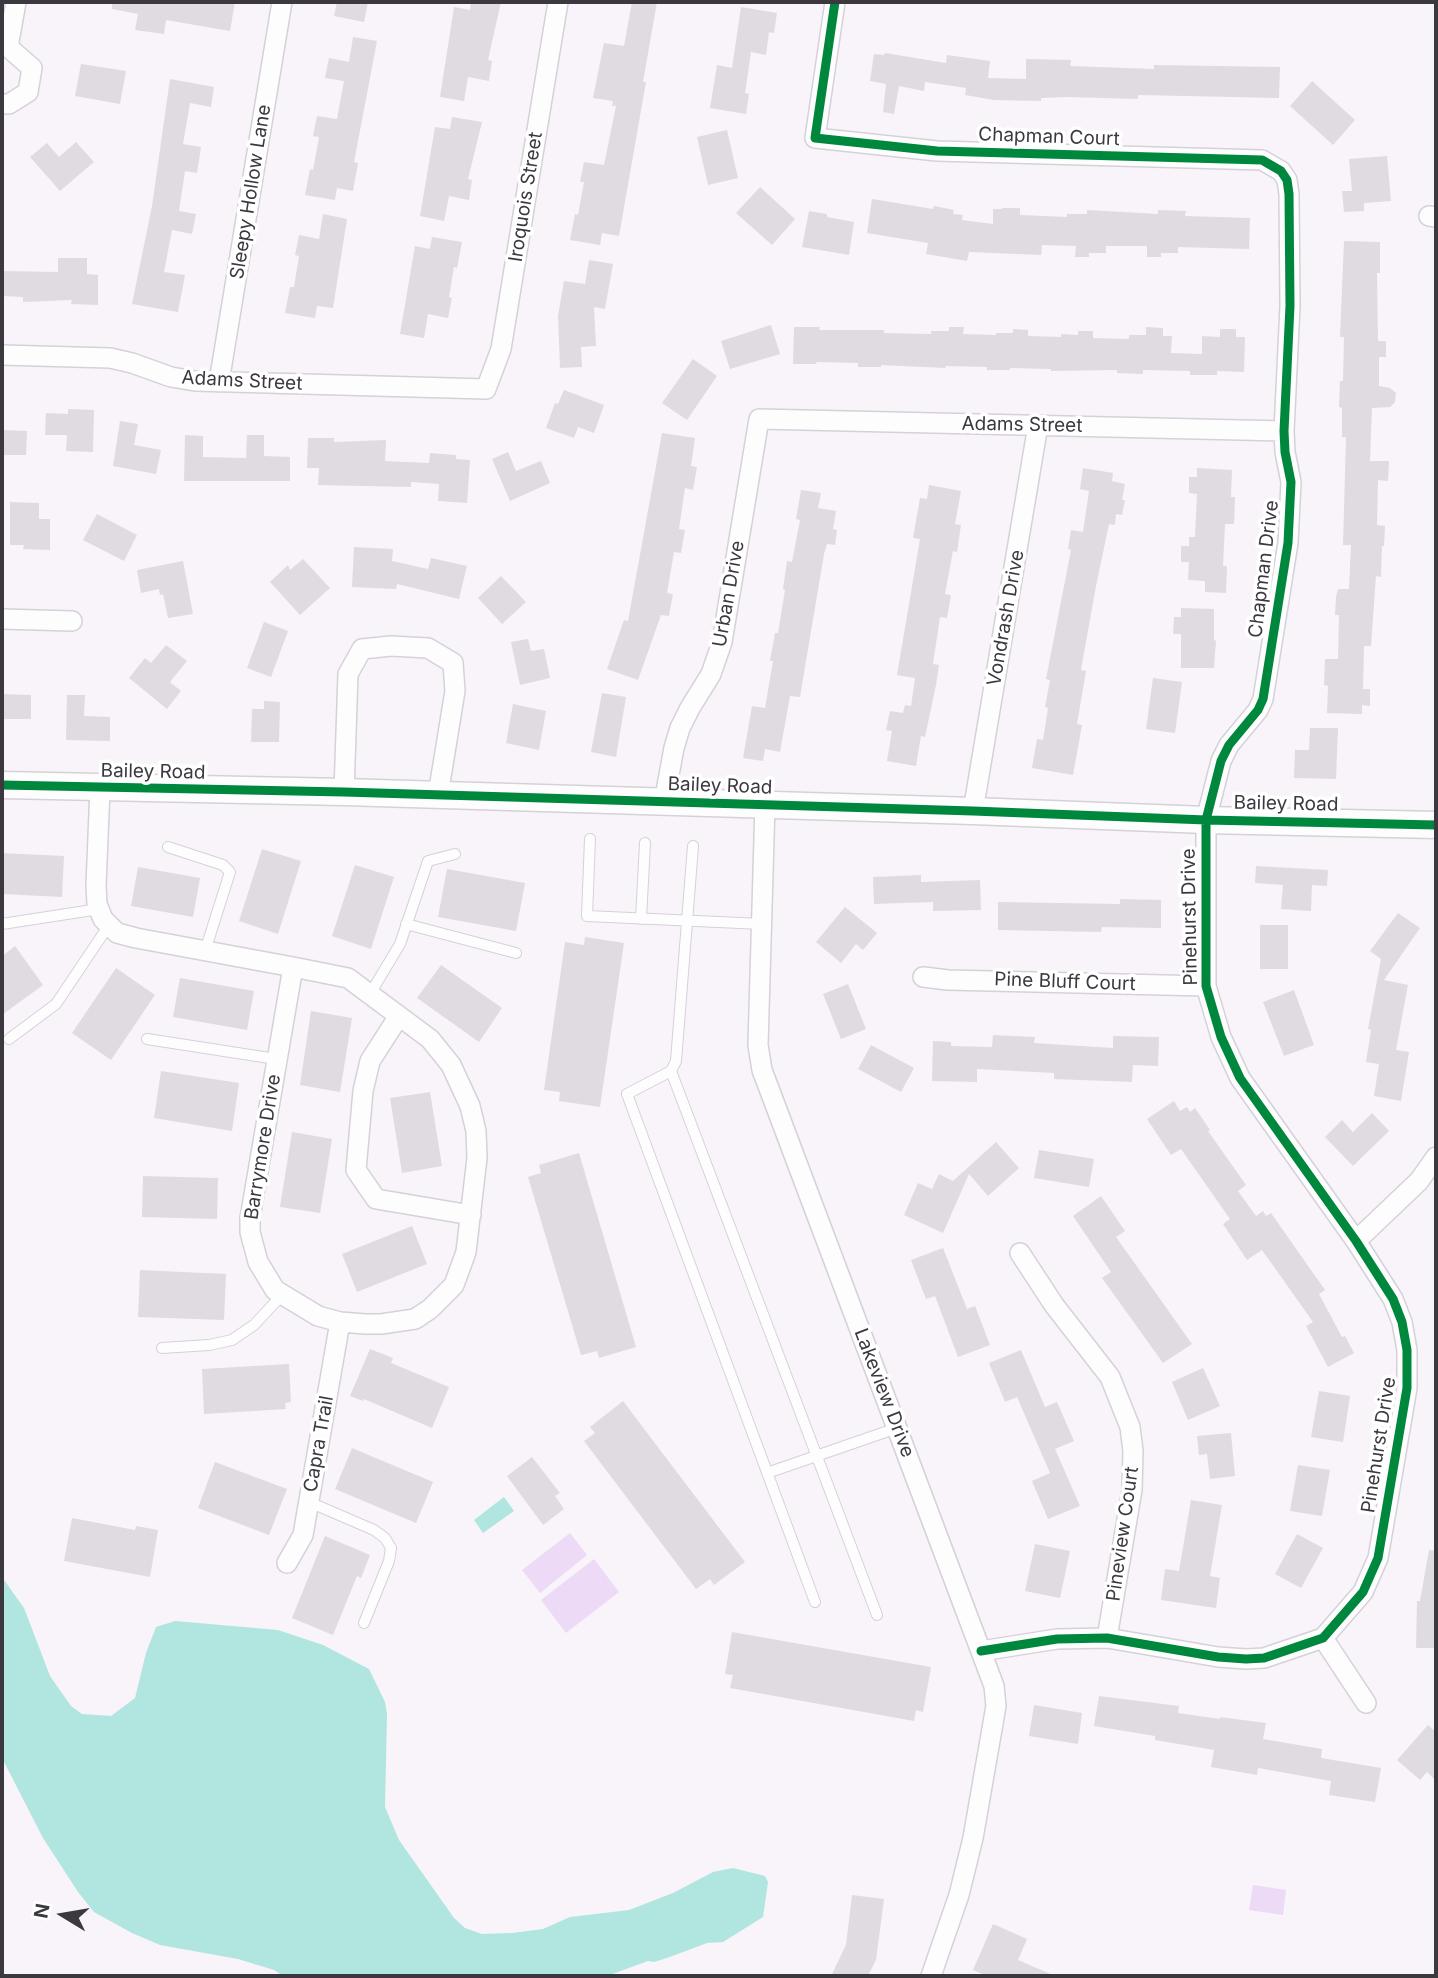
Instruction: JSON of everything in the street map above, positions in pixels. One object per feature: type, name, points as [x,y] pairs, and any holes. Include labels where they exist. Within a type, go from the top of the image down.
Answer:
[{"type":"street","points":[[2,104],[9,104],[27,92],[32,68],[5,48],[16,2]]},
{"type":"street","name":"Sleepy Hollow Lane","points":[[219,382],[282,2]]},
{"type":"street","name":"Iroquois Street","points":[[486,389],[501,349],[558,2]]},
{"type":"street","name":"Chapman Court","points":[[835,2],[816,138],[937,151],[1262,160],[1281,171],[1287,180],[1290,306]]},
{"type":"street","name":"Chapman Drive","points":[[1206,820],[1221,761],[1229,745],[1258,710],[1266,689],[1288,543],[1292,481],[1285,452],[1284,431],[1290,306]]},
{"type":"street","name":"Adams Street","points":[[2,355],[110,358],[171,377],[219,382],[486,389]]},
{"type":"street","name":"Adams Street","points":[[759,419],[1284,431]]},
{"type":"street","name":"Urban Drive","points":[[664,802],[680,728],[718,657],[759,419]]},
{"type":"street","name":"Vondrash Drive","points":[[973,811],[1038,425]]},
{"type":"street","points":[[2,619],[72,621]]},
{"type":"street","points":[[344,792],[348,674],[362,649],[391,646],[428,648],[453,663],[455,691],[438,795]]},
{"type":"street","name":"Bailey Road","points":[[2,785],[344,792],[1436,825]]},
{"type":"street","points":[[100,788],[96,886],[104,917]]},
{"type":"street","name":"Lakeview Drive","points":[[765,804],[758,1045],[762,1070],[994,1686],[996,1706],[973,1838],[959,1895],[931,1976]]},
{"type":"street","name":"Pinehurst Drive","points":[[981,1651],[1057,1639],[1107,1638],[1218,1657],[1247,1659],[1276,1654],[1322,1638],[1363,1592],[1378,1558],[1407,1388],[1408,1350],[1402,1322],[1393,1299],[1356,1241],[1240,1078],[1221,1037],[1206,986],[1206,820]]},
{"type":"street","name":"Barrymore Drive","points":[[104,917],[117,933],[136,938],[293,967],[348,978],[430,1039],[451,1065],[470,1106],[476,1131],[477,1158],[466,1252],[459,1274],[445,1296],[415,1319],[373,1324],[340,1322],[317,1316],[275,1290],[258,1262],[250,1232],[250,1219],[293,967]]},
{"type":"street","name":"Pine Bluff Court","points":[[923,977],[948,980],[1206,986]]},
{"type":"street","points":[[399,1016],[370,1060],[363,1091],[356,1170],[376,1199],[471,1214]]},
{"type":"street","points":[[1356,1241],[1419,1181],[1436,1157]]},
{"type":"street","name":"Pineview Court","points":[[1020,1253],[1054,1305],[1111,1377],[1130,1427],[1134,1459],[1132,1490],[1107,1638]]},
{"type":"street","name":"Capra Trail","points":[[286,1563],[303,1535],[340,1322]]},
{"type":"street","points":[[1322,1638],[1366,1703]]},
{"type":"lane","points":[[590,839],[587,916],[762,924]]},
{"type":"lane","points":[[641,919],[645,843]]},
{"type":"lane","points":[[693,846],[676,1061],[671,1071],[627,1094],[815,1602]]},
{"type":"lane","points":[[168,847],[223,865],[230,872],[205,951]]},
{"type":"lane","points":[[370,995],[400,944],[428,861],[455,854]]},
{"type":"lane","points":[[2,924],[104,917]]},
{"type":"lane","points":[[9,1039],[56,1004],[104,917]]},
{"type":"lane","points":[[406,924],[516,953]]},
{"type":"lane","points":[[147,1040],[276,1059]]},
{"type":"lane","points":[[671,1071],[877,1615]]},
{"type":"lane","points":[[162,1348],[177,1349],[232,1340],[254,1325],[282,1295]]},
{"type":"lane","points":[[767,1473],[897,1428]]},
{"type":"lane","points":[[309,1502],[374,1530],[385,1538],[391,1548],[389,1561],[363,1623]]},
{"type":"shaded area","points":[[504,1497],[514,1511],[483,1533],[474,1520]]},
{"type":"shaded area","points":[[570,1533],[587,1555],[540,1593],[522,1570]]},
{"type":"shaded area","points":[[594,1559],[619,1592],[566,1633],[541,1600]]},
{"type":"shaded area","points":[[2,1577],[24,1608],[50,1676],[71,1706],[82,1714],[111,1716],[135,1698],[146,1653],[156,1627],[175,1621],[278,1630],[323,1645],[369,1669],[385,1702],[387,1714],[385,1807],[399,1840],[454,1918],[465,1928],[482,1934],[512,1933],[543,1929],[570,1917],[629,1910],[673,1893],[713,1872],[733,1868],[765,1876],[768,1882],[763,1917],[723,1942],[707,1943],[607,1976],[283,1976],[274,1970],[238,1959],[160,1945],[132,1933],[94,1912],[78,1892],[43,1838],[2,1758]]},
{"type":"shaded area","points":[[1253,1885],[1286,1890],[1283,1915],[1249,1910]]},
{"type":"building","points":[[112,2],[235,2],[230,31],[166,20],[164,34],[135,30],[138,14],[112,9]]},
{"type":"building","points":[[337,2],[368,2],[364,22],[334,16]]},
{"type":"building","points":[[471,2],[501,2],[488,60],[492,61],[489,81],[468,77],[464,101],[440,97],[454,7],[470,10]]},
{"type":"building","points":[[632,2],[657,2],[619,236],[602,233],[600,245],[570,240],[584,182],[580,182],[584,162],[604,165],[616,106],[612,106],[613,101],[593,98],[604,43],[624,46]]},
{"type":"building","points":[[741,7],[777,13],[774,33],[769,32],[766,55],[751,52],[745,93],[749,94],[746,114],[710,108],[717,65],[732,68]]},
{"type":"building","points":[[353,37],[377,41],[354,162],[358,163],[353,191],[337,188],[335,200],[305,195],[319,137],[313,136],[317,116],[337,119],[344,81],[325,78],[329,58],[349,62]]},
{"type":"building","points":[[885,53],[946,63],[947,55],[990,61],[988,78],[1026,79],[1026,59],[1071,60],[1070,66],[1154,69],[1154,65],[1280,67],[1279,98],[1138,95],[1138,99],[1067,97],[1041,98],[1041,101],[994,100],[965,95],[966,88],[925,82],[924,91],[899,86],[894,114],[883,112],[886,84],[870,81],[874,54]]},
{"type":"building","points":[[81,64],[126,71],[120,104],[75,96]]},
{"type":"building","points":[[170,79],[214,87],[211,107],[190,103],[183,144],[201,147],[197,173],[185,171],[179,211],[196,214],[192,234],[172,230],[164,272],[185,275],[178,312],[132,304],[152,206]]},
{"type":"building","points":[[1312,81],[1355,120],[1333,145],[1290,106]]},
{"type":"building","points":[[452,117],[482,122],[468,179],[472,180],[469,200],[449,196],[444,221],[420,216],[435,127],[450,129]]},
{"type":"building","points":[[727,130],[738,178],[708,185],[697,137]]},
{"type":"building","points":[[76,142],[94,162],[60,191],[30,157],[47,143],[59,157]]},
{"type":"building","points":[[1387,156],[1391,201],[1364,203],[1364,211],[1344,212],[1342,191],[1352,191],[1349,159]]},
{"type":"building","points":[[760,187],[795,219],[772,245],[736,213]]},
{"type":"building","points":[[872,199],[954,210],[953,214],[963,215],[962,220],[993,224],[993,209],[1002,208],[1020,208],[1020,215],[1067,217],[1067,214],[1087,214],[1087,210],[1158,214],[1158,210],[1186,211],[1185,216],[1250,218],[1249,249],[1178,247],[1178,253],[1161,253],[1161,257],[1147,257],[1147,246],[1106,246],[1106,253],[1089,253],[1089,257],[1075,257],[1076,246],[1042,245],[1041,255],[969,252],[967,261],[926,254],[928,243],[867,233]]},
{"type":"building","points":[[809,211],[854,222],[849,255],[802,247]]},
{"type":"building","points":[[323,214],[347,219],[333,308],[317,306],[315,318],[285,313],[290,287],[294,287],[299,235],[319,239]]},
{"type":"building","points":[[432,237],[462,242],[457,268],[454,267],[448,318],[428,314],[424,338],[400,334],[415,246],[430,249]]},
{"type":"building","points":[[1344,241],[1380,242],[1380,273],[1377,273],[1378,341],[1386,341],[1386,357],[1379,357],[1379,386],[1390,388],[1396,393],[1395,402],[1390,407],[1372,408],[1370,461],[1389,461],[1388,481],[1378,480],[1377,525],[1385,526],[1384,546],[1381,577],[1376,576],[1371,646],[1364,646],[1363,689],[1370,689],[1370,706],[1362,705],[1362,714],[1327,713],[1328,686],[1324,685],[1325,659],[1338,659],[1339,615],[1335,615],[1336,597],[1338,589],[1349,589],[1351,545],[1343,545],[1346,437],[1342,437],[1342,408],[1339,407],[1340,381],[1343,381],[1344,337],[1340,337]]},
{"type":"building","points":[[58,258],[87,258],[87,274],[98,275],[98,305],[71,304],[72,300],[23,302],[23,297],[2,296],[2,271],[58,272]]},
{"type":"building","points":[[589,260],[613,264],[605,309],[594,307],[596,346],[581,347],[582,367],[560,368],[558,316],[564,281],[585,284]]},
{"type":"building","points":[[771,325],[780,354],[730,369],[721,341]]},
{"type":"building","points":[[794,327],[931,334],[931,331],[949,331],[949,327],[964,327],[963,334],[996,335],[1013,333],[1013,329],[1028,330],[1028,336],[1061,337],[1061,334],[1078,335],[1078,331],[1093,331],[1093,338],[1129,339],[1129,335],[1146,335],[1146,327],[1163,328],[1163,336],[1172,336],[1171,353],[1202,354],[1202,336],[1220,337],[1220,329],[1236,329],[1236,337],[1245,337],[1244,372],[1217,371],[1217,375],[1190,375],[1190,371],[1143,370],[1143,374],[1117,373],[1117,370],[987,370],[987,367],[881,365],[858,367],[858,363],[817,362],[793,364]]},
{"type":"building","points":[[693,359],[717,376],[687,420],[662,403]]},
{"type":"building","points":[[564,390],[604,405],[594,433],[578,427],[574,438],[546,428],[555,403],[558,404]]},
{"type":"building","points":[[68,409],[94,410],[93,452],[66,451],[67,435],[45,435],[46,413],[68,414]]},
{"type":"building","points":[[120,421],[138,424],[134,445],[161,450],[156,474],[113,466]]},
{"type":"building","points":[[2,430],[27,431],[26,455],[2,455]]},
{"type":"building","points":[[662,433],[695,438],[691,466],[697,467],[693,490],[685,488],[679,529],[685,530],[681,553],[674,552],[667,593],[673,594],[669,616],[661,615],[638,680],[607,669],[624,620],[628,621]]},
{"type":"building","points":[[185,435],[203,436],[203,457],[246,458],[247,435],[264,435],[264,456],[290,457],[290,481],[184,481]]},
{"type":"building","points":[[308,438],[334,438],[334,442],[386,440],[385,461],[429,463],[430,453],[456,455],[456,459],[470,460],[467,503],[438,501],[439,484],[411,482],[411,487],[318,485],[319,468],[307,468]]},
{"type":"building","points":[[508,452],[516,471],[541,461],[550,483],[510,501],[492,459]]},
{"type":"building","points":[[1083,468],[1113,473],[1112,481],[1125,484],[1122,500],[1125,500],[1122,515],[1116,514],[1115,525],[1109,524],[1096,586],[1081,670],[1086,671],[1077,724],[1082,725],[1073,775],[1032,768],[1037,739],[1043,740],[1050,680],[1046,679],[1071,550],[1068,549],[1071,530],[1083,532],[1089,491],[1080,489]]},
{"type":"building","points":[[1197,468],[1232,470],[1234,524],[1225,524],[1223,566],[1227,566],[1226,593],[1205,592],[1205,581],[1188,580],[1189,562],[1181,562],[1181,546],[1189,546],[1189,537],[1195,537],[1197,494],[1189,493],[1189,477],[1197,477]]},
{"type":"building","points":[[929,485],[961,491],[955,524],[961,525],[957,552],[953,551],[945,594],[951,595],[947,618],[940,617],[933,664],[939,665],[936,685],[925,737],[921,736],[916,766],[887,761],[892,731],[886,730],[890,711],[903,713],[905,705],[911,706],[915,678],[897,675],[920,539],[913,538],[920,498],[927,499]]},
{"type":"building","points":[[801,490],[821,493],[818,508],[836,511],[833,529],[837,530],[835,545],[827,544],[824,554],[800,697],[790,696],[780,752],[765,749],[763,761],[743,758],[752,706],[765,708],[773,661],[770,661],[785,590],[787,561],[792,562],[800,520],[796,519]]},
{"type":"building","points":[[10,502],[39,503],[39,519],[50,519],[50,550],[23,549],[24,545],[10,545]]},
{"type":"building","points":[[97,514],[137,535],[124,561],[83,540]]},
{"type":"building","points":[[354,547],[393,549],[392,561],[428,569],[431,558],[467,566],[459,599],[397,584],[396,589],[352,587]]},
{"type":"building","points":[[303,559],[330,588],[300,615],[270,582],[288,565],[290,570]]},
{"type":"building","points":[[183,561],[193,614],[168,618],[163,594],[160,595],[159,589],[141,593],[137,570]]},
{"type":"building","points":[[501,576],[526,602],[502,624],[478,598]]},
{"type":"building","points":[[1181,608],[1214,609],[1214,668],[1181,668],[1181,634],[1173,634],[1174,617],[1181,617]]},
{"type":"building","points":[[264,622],[288,631],[271,677],[247,668]]},
{"type":"building","points":[[528,639],[531,651],[544,649],[550,678],[520,685],[511,642]]},
{"type":"building","points":[[166,645],[187,661],[170,682],[181,691],[167,709],[129,678],[145,658],[151,663]]},
{"type":"building","points":[[1153,678],[1182,682],[1175,733],[1146,729]]},
{"type":"building","points":[[602,693],[626,697],[616,757],[591,752]]},
{"type":"building","points":[[2,694],[31,695],[31,719],[2,719]]},
{"type":"building","points":[[67,695],[85,695],[84,716],[110,717],[110,741],[66,740]]},
{"type":"building","points":[[264,701],[280,702],[279,742],[251,742],[252,709],[264,709]]},
{"type":"building","points":[[513,704],[546,711],[539,750],[506,743]]},
{"type":"building","points":[[1310,728],[1338,728],[1336,779],[1294,778],[1295,750],[1309,750]]},
{"type":"building","points":[[262,849],[301,861],[278,934],[239,921]]},
{"type":"building","points":[[2,853],[64,856],[62,897],[2,894]]},
{"type":"building","points":[[355,865],[394,877],[371,949],[332,936]]},
{"type":"building","points":[[1256,866],[1328,870],[1327,886],[1312,885],[1311,911],[1281,909],[1283,885],[1255,883]]},
{"type":"building","points":[[138,867],[200,878],[193,917],[131,906]]},
{"type":"building","points":[[447,869],[525,883],[516,931],[438,917]]},
{"type":"building","points":[[921,875],[921,882],[980,880],[981,910],[933,911],[933,902],[874,904],[873,877]]},
{"type":"building","points":[[1120,899],[1161,900],[1161,928],[1102,927],[1101,932],[998,930],[998,902],[1120,904]]},
{"type":"building","points":[[845,907],[877,933],[863,950],[856,944],[841,963],[816,942]]},
{"type":"building","points":[[1398,913],[1420,928],[1384,980],[1408,985],[1396,1050],[1409,1052],[1401,1101],[1374,1096],[1379,1064],[1366,1062],[1371,1030],[1368,1029],[1381,959],[1370,951]]},
{"type":"building","points":[[1260,925],[1288,925],[1288,969],[1260,969]]},
{"type":"building","points":[[585,937],[624,943],[600,1107],[559,1101],[560,1092],[544,1090],[565,942],[584,945]]},
{"type":"building","points":[[15,946],[43,985],[2,1015],[2,956]]},
{"type":"building","points":[[441,965],[502,1008],[479,1042],[417,998]]},
{"type":"building","points":[[116,968],[155,995],[111,1060],[72,1033]]},
{"type":"building","points":[[180,978],[254,991],[247,1030],[173,1017]]},
{"type":"building","points":[[848,984],[866,1029],[841,1039],[823,994]]},
{"type":"building","points":[[1294,990],[1314,1045],[1284,1056],[1263,1002]]},
{"type":"building","points":[[311,1011],[352,1018],[340,1092],[300,1085]]},
{"type":"building","points":[[993,1035],[1035,1037],[1034,1043],[1113,1048],[1113,1036],[1159,1037],[1158,1066],[1133,1065],[1132,1082],[1054,1079],[1054,1073],[977,1069],[977,1082],[932,1081],[933,1041],[951,1042],[951,1046],[992,1047]]},
{"type":"building","points":[[871,1045],[914,1068],[901,1092],[858,1069]]},
{"type":"building","points":[[161,1071],[239,1083],[232,1131],[154,1118]]},
{"type":"building","points":[[430,1092],[442,1166],[402,1173],[390,1098]]},
{"type":"building","points":[[1174,1101],[1180,1111],[1187,1107],[1190,1112],[1195,1108],[1246,1185],[1238,1191],[1256,1216],[1263,1211],[1266,1216],[1271,1213],[1325,1290],[1319,1294],[1342,1337],[1345,1336],[1354,1353],[1328,1367],[1306,1326],[1313,1322],[1262,1250],[1247,1260],[1223,1224],[1230,1219],[1181,1149],[1171,1155],[1147,1119]]},
{"type":"building","points":[[1372,1113],[1389,1131],[1353,1166],[1325,1137],[1342,1120],[1353,1132]]},
{"type":"building","points":[[292,1132],[332,1139],[320,1213],[280,1207]]},
{"type":"building","points":[[996,1142],[1019,1168],[988,1196],[969,1174],[943,1233],[904,1215],[918,1183],[932,1189],[939,1174],[953,1181]]},
{"type":"building","points":[[1039,1150],[1094,1159],[1089,1187],[1034,1178]]},
{"type":"building","points":[[579,1153],[636,1347],[599,1358],[597,1351],[581,1355],[528,1177],[541,1173],[539,1165]]},
{"type":"building","points":[[143,1176],[218,1178],[217,1219],[142,1217]]},
{"type":"building","points":[[1101,1196],[1125,1231],[1116,1237],[1192,1344],[1163,1363],[1102,1278],[1111,1272],[1073,1216]]},
{"type":"building","points":[[412,1226],[427,1264],[357,1292],[342,1254]]},
{"type":"building","points":[[943,1248],[967,1309],[975,1306],[990,1345],[958,1357],[935,1296],[926,1299],[911,1260]]},
{"type":"building","points":[[140,1270],[226,1274],[224,1320],[138,1317]]},
{"type":"building","points":[[370,1349],[393,1358],[391,1363],[449,1387],[432,1428],[364,1399],[363,1401],[350,1396]]},
{"type":"building","points":[[1021,1350],[1045,1407],[1057,1402],[1074,1441],[1055,1449],[1080,1506],[1048,1519],[1032,1481],[1050,1473],[1017,1397],[1005,1402],[989,1363]]},
{"type":"building","points":[[289,1364],[291,1402],[285,1403],[286,1409],[204,1414],[202,1369]]},
{"type":"building","points":[[1203,1368],[1220,1406],[1188,1420],[1172,1382]]},
{"type":"building","points":[[1319,1391],[1350,1396],[1343,1442],[1311,1437]]},
{"type":"building","points":[[623,1401],[745,1562],[714,1585],[710,1579],[696,1589],[584,1441],[595,1433],[590,1427]]},
{"type":"building","points":[[1231,1433],[1235,1476],[1210,1479],[1207,1454],[1199,1455],[1197,1436]]},
{"type":"building","points":[[352,1448],[433,1482],[416,1523],[335,1489]]},
{"type":"building","points":[[532,1457],[560,1493],[555,1496],[564,1509],[543,1525],[507,1476]]},
{"type":"building","points":[[215,1462],[287,1489],[269,1535],[198,1508]]},
{"type":"building","points":[[1298,1465],[1330,1470],[1322,1516],[1290,1511]]},
{"type":"building","points":[[1191,1500],[1222,1505],[1210,1576],[1220,1578],[1216,1608],[1161,1600],[1165,1569],[1179,1571]]},
{"type":"building","points":[[72,1518],[135,1530],[136,1526],[158,1530],[150,1577],[64,1561]]},
{"type":"building","points":[[1297,1534],[1323,1548],[1301,1588],[1275,1574]]},
{"type":"building","points":[[325,1536],[370,1555],[361,1578],[357,1576],[333,1635],[292,1618]]},
{"type":"building","points":[[1035,1544],[1070,1551],[1060,1598],[1025,1591]]},
{"type":"building","points":[[1429,1550],[1436,1551],[1436,1648],[1416,1648],[1417,1601],[1420,1601]]},
{"type":"building","points":[[732,1632],[931,1667],[923,1712],[916,1710],[914,1721],[730,1688],[733,1675],[725,1674]]},
{"type":"building","points":[[1099,1696],[1179,1706],[1178,1713],[1266,1723],[1263,1739],[1322,1749],[1321,1758],[1381,1768],[1375,1802],[1329,1795],[1331,1781],[1258,1768],[1257,1775],[1211,1767],[1214,1750],[1155,1740],[1155,1736],[1094,1726]]},
{"type":"building","points":[[1034,1705],[1082,1713],[1078,1744],[1029,1736]]},
{"type":"building","points":[[1428,1725],[1436,1732],[1436,1781],[1427,1772],[1420,1780],[1397,1760]]},
{"type":"building","points":[[852,1895],[884,1899],[876,1960],[868,1976],[831,1976],[846,1945]]},
{"type":"building","points":[[993,1924],[1027,1939],[1018,1960],[1055,1976],[987,1976],[973,1970]]},
{"type":"cycle path","points":[[835,2],[815,138],[937,151],[1262,160],[1281,171],[1287,180],[1290,306],[1284,431],[1291,482],[1288,543],[1263,699],[1258,710],[1229,745],[1221,761],[1206,820],[1206,986],[1221,1037],[1240,1078],[1356,1241],[1393,1299],[1402,1322],[1407,1350],[1407,1388],[1378,1558],[1363,1592],[1323,1638],[1264,1658],[1246,1659],[1218,1657],[1107,1638],[1057,1639],[981,1651]]},
{"type":"cycle path","points":[[2,785],[344,792],[1436,825]]}]
